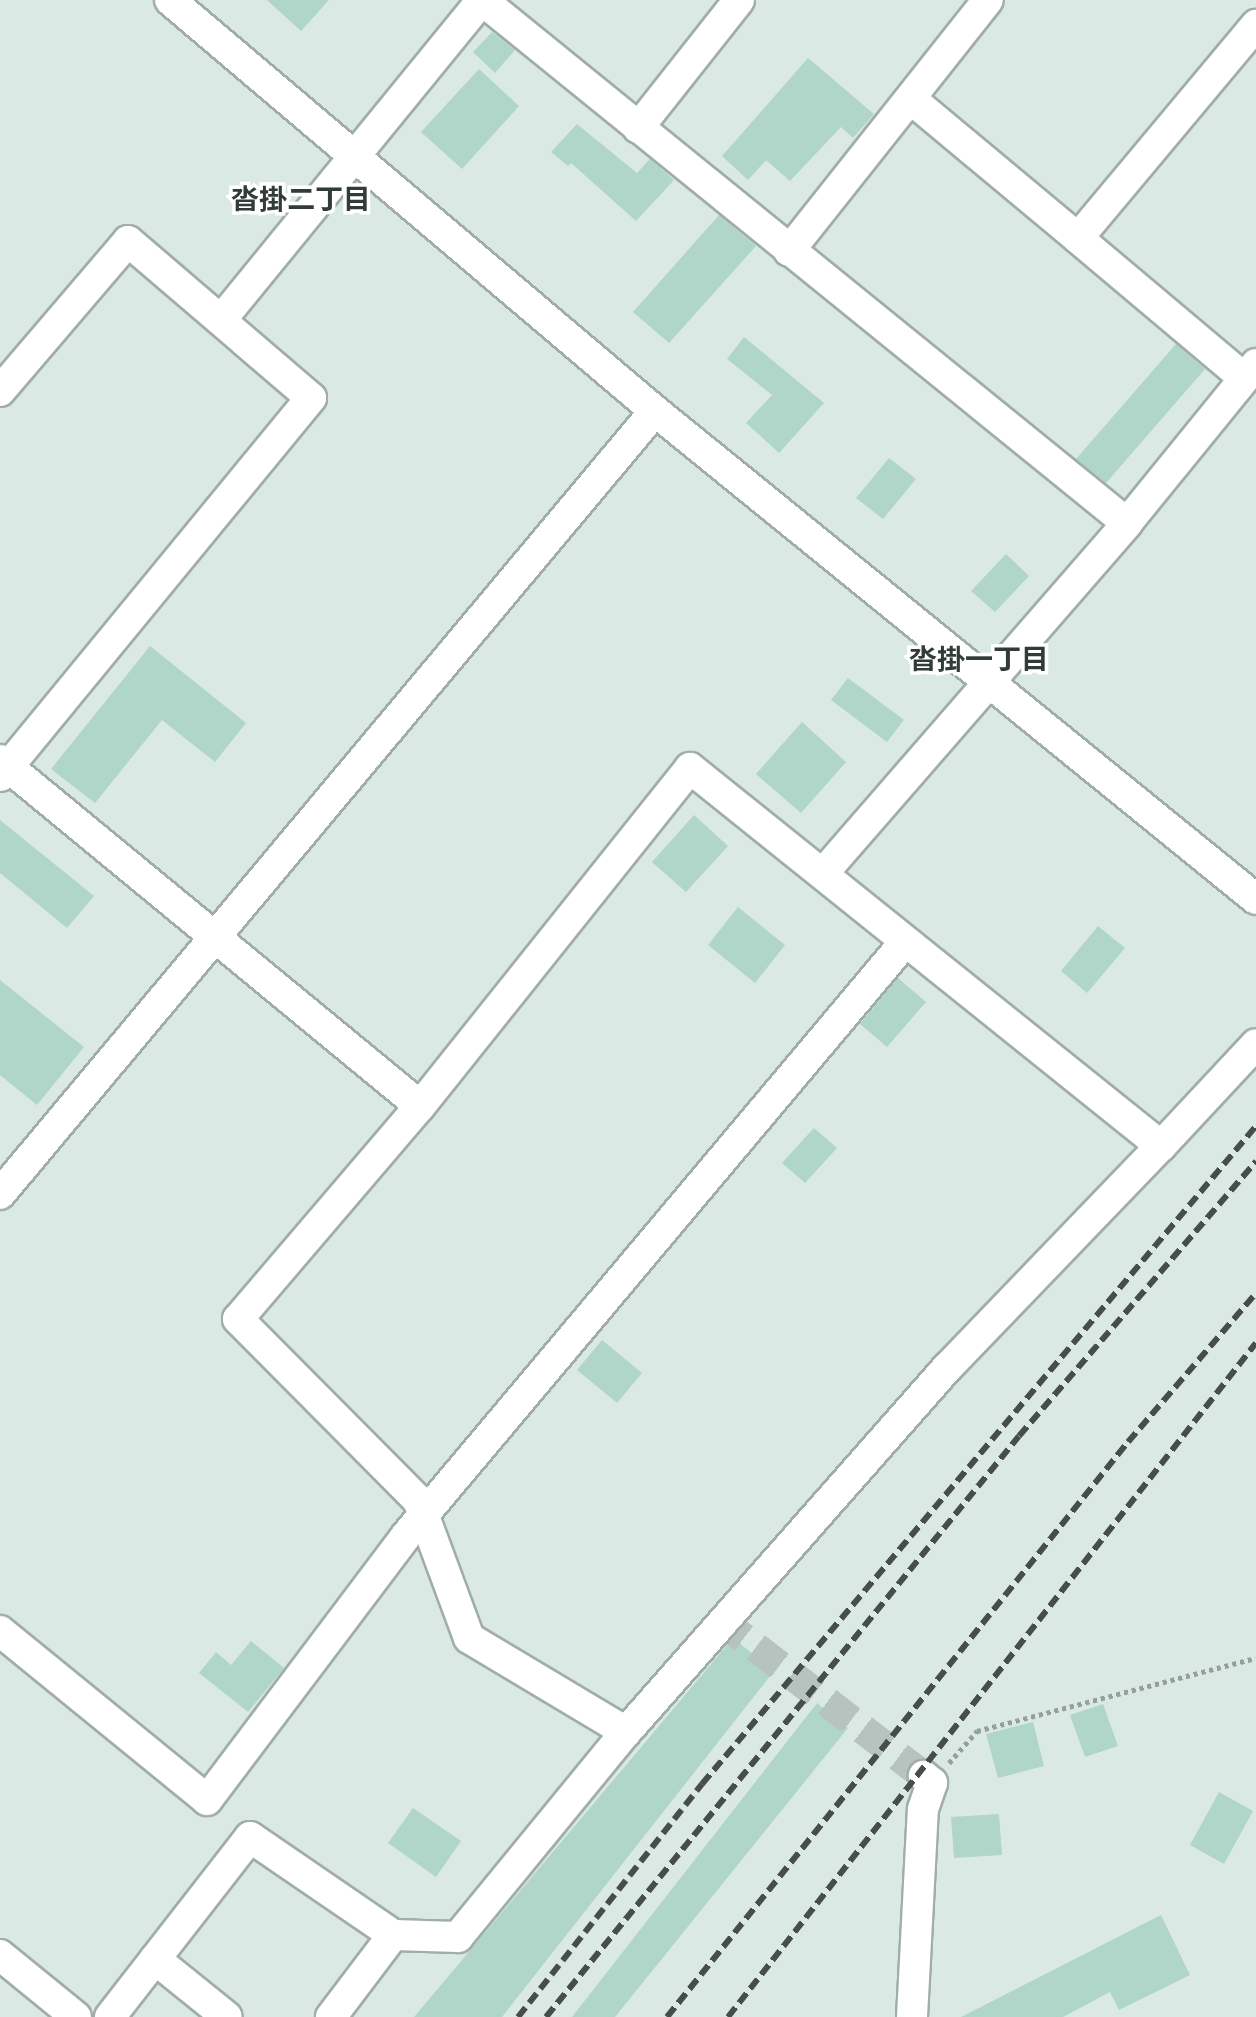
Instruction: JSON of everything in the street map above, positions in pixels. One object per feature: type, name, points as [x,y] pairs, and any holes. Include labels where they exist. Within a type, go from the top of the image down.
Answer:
[{"type":"street","points":[[170,0],[655,411],[992,681],[1256,899]]},
{"type":"street","points":[[221,320],[482,0],[1127,523]]},
{"type":"street","points":[[638,128],[739,0]]},
{"type":"street","points":[[789,251],[988,0]]},
{"type":"street","points":[[1078,238],[1256,25]]},
{"type":"street","points":[[825,871],[1127,523],[1250,371],[1078,238],[911,99]]},
{"type":"street","points":[[0,391],[128,241],[311,398],[3,767],[420,1106]]},
{"type":"street","points":[[0,1194],[655,411]]},
{"type":"street","points":[[626,1732],[469,1638],[418,1500],[238,1319],[420,1106],[690,768],[825,871],[905,942],[1161,1146]]},
{"type":"street","points":[[0,1631],[207,1800],[423,1517],[905,942]]},
{"type":"street","points":[[114,2012],[250,1837],[393,1935],[458,1937],[626,1732],[949,1366],[1256,1044]]},
{"type":"street","points":[[912,2017],[923,1809],[928,1779]]},
{"type":"street","points":[[331,2017],[393,1935]]},
{"type":"street","points":[[0,1955],[76,2017]]},
{"type":"street","points":[[155,1959],[227,2017]]},
{"type":"path","points":[[928,1779],[977,1731],[1256,1658]]},
{"type":"building","points":[[267,0],[329,0],[301,31]]},
{"type":"building","points":[[492,32],[515,50],[495,73],[473,52]]},
{"type":"building","points":[[808,58],[874,114],[853,138],[841,127],[790,181],[766,160],[748,180],[722,156]]},
{"type":"building","points":[[479,69],[519,106],[462,169],[421,132]]},
{"type":"building","points":[[577,124],[637,173],[650,159],[674,180],[636,221],[571,163],[568,166],[551,152]]},
{"type":"building","points":[[719,215],[756,246],[669,343],[633,312]]},
{"type":"building","points":[[744,337],[824,403],[779,453],[746,423],[772,395],[727,359]]},
{"type":"building","points":[[1176,344],[1205,369],[1106,483],[1076,459]]},
{"type":"building","points":[[889,458],[916,479],[883,519],[856,498]]},
{"type":"building","points":[[1006,554],[1029,576],[995,612],[971,591]]},
{"type":"building","points":[[150,646],[246,723],[215,762],[162,720],[95,803],[51,769]]},
{"type":"building","points":[[848,678],[904,720],[887,742],[831,700]]},
{"type":"building","points":[[802,722],[846,762],[801,813],[756,774]]},
{"type":"building","points":[[694,815],[728,846],[686,892],[652,862]]},
{"type":"building","points":[[0,820],[94,896],[67,928],[0,873]]},
{"type":"building","points":[[738,907],[785,945],[755,983],[708,945]]},
{"type":"building","points":[[1098,926],[1125,948],[1087,993],[1061,971]]},
{"type":"building","points":[[898,978],[926,1002],[887,1047],[860,1024]]},
{"type":"building","points":[[0,980],[84,1047],[37,1105],[0,1075]]},
{"type":"building","points":[[814,1128],[837,1148],[805,1183],[782,1163]]},
{"type":"building","points":[[602,1340],[642,1373],[617,1403],[577,1370]]},
{"type":"building","points":[[733,1638],[774,1671],[502,2017],[414,2017]]},
{"type":"building","points":[[251,1641],[284,1668],[248,1712],[199,1673],[216,1652],[231,1665]]},
{"type":"building","points":[[817,1703],[848,1728],[615,2017],[572,2017]]},
{"type":"building","points":[[1103,1704],[1118,1746],[1085,1757],[1070,1715]]},
{"type":"building","points":[[1033,1722],[1044,1766],[998,1778],[986,1734]]},
{"type":"building","points":[[1219,1792],[1253,1811],[1224,1864],[1190,1845]]},
{"type":"building","points":[[413,1808],[461,1841],[436,1877],[388,1843]]},
{"type":"building","points":[[999,1814],[1002,1855],[954,1858],[951,1817]]},
{"type":"building","points":[[1161,1915],[1190,1975],[1119,2010],[1110,1992],[1063,2017],[961,2017]]},
{"type":"tunnel","points":[[720,1620],[924,1776]]},
{"type":"railway","points":[[518,2017],[702,1784],[1256,1126]]},
{"type":"railway","points":[[546,2017],[1019,1436],[1256,1161]]},
{"type":"railway","points":[[667,2017],[1128,1442],[1256,1293]]},
{"type":"railway","points":[[728,2017],[1256,1343]]},
{"type":"district","name":"沓掛二丁目","points":[[301,199]]},
{"type":"district","name":"沓掛一丁目","points":[[979,659]]}]
